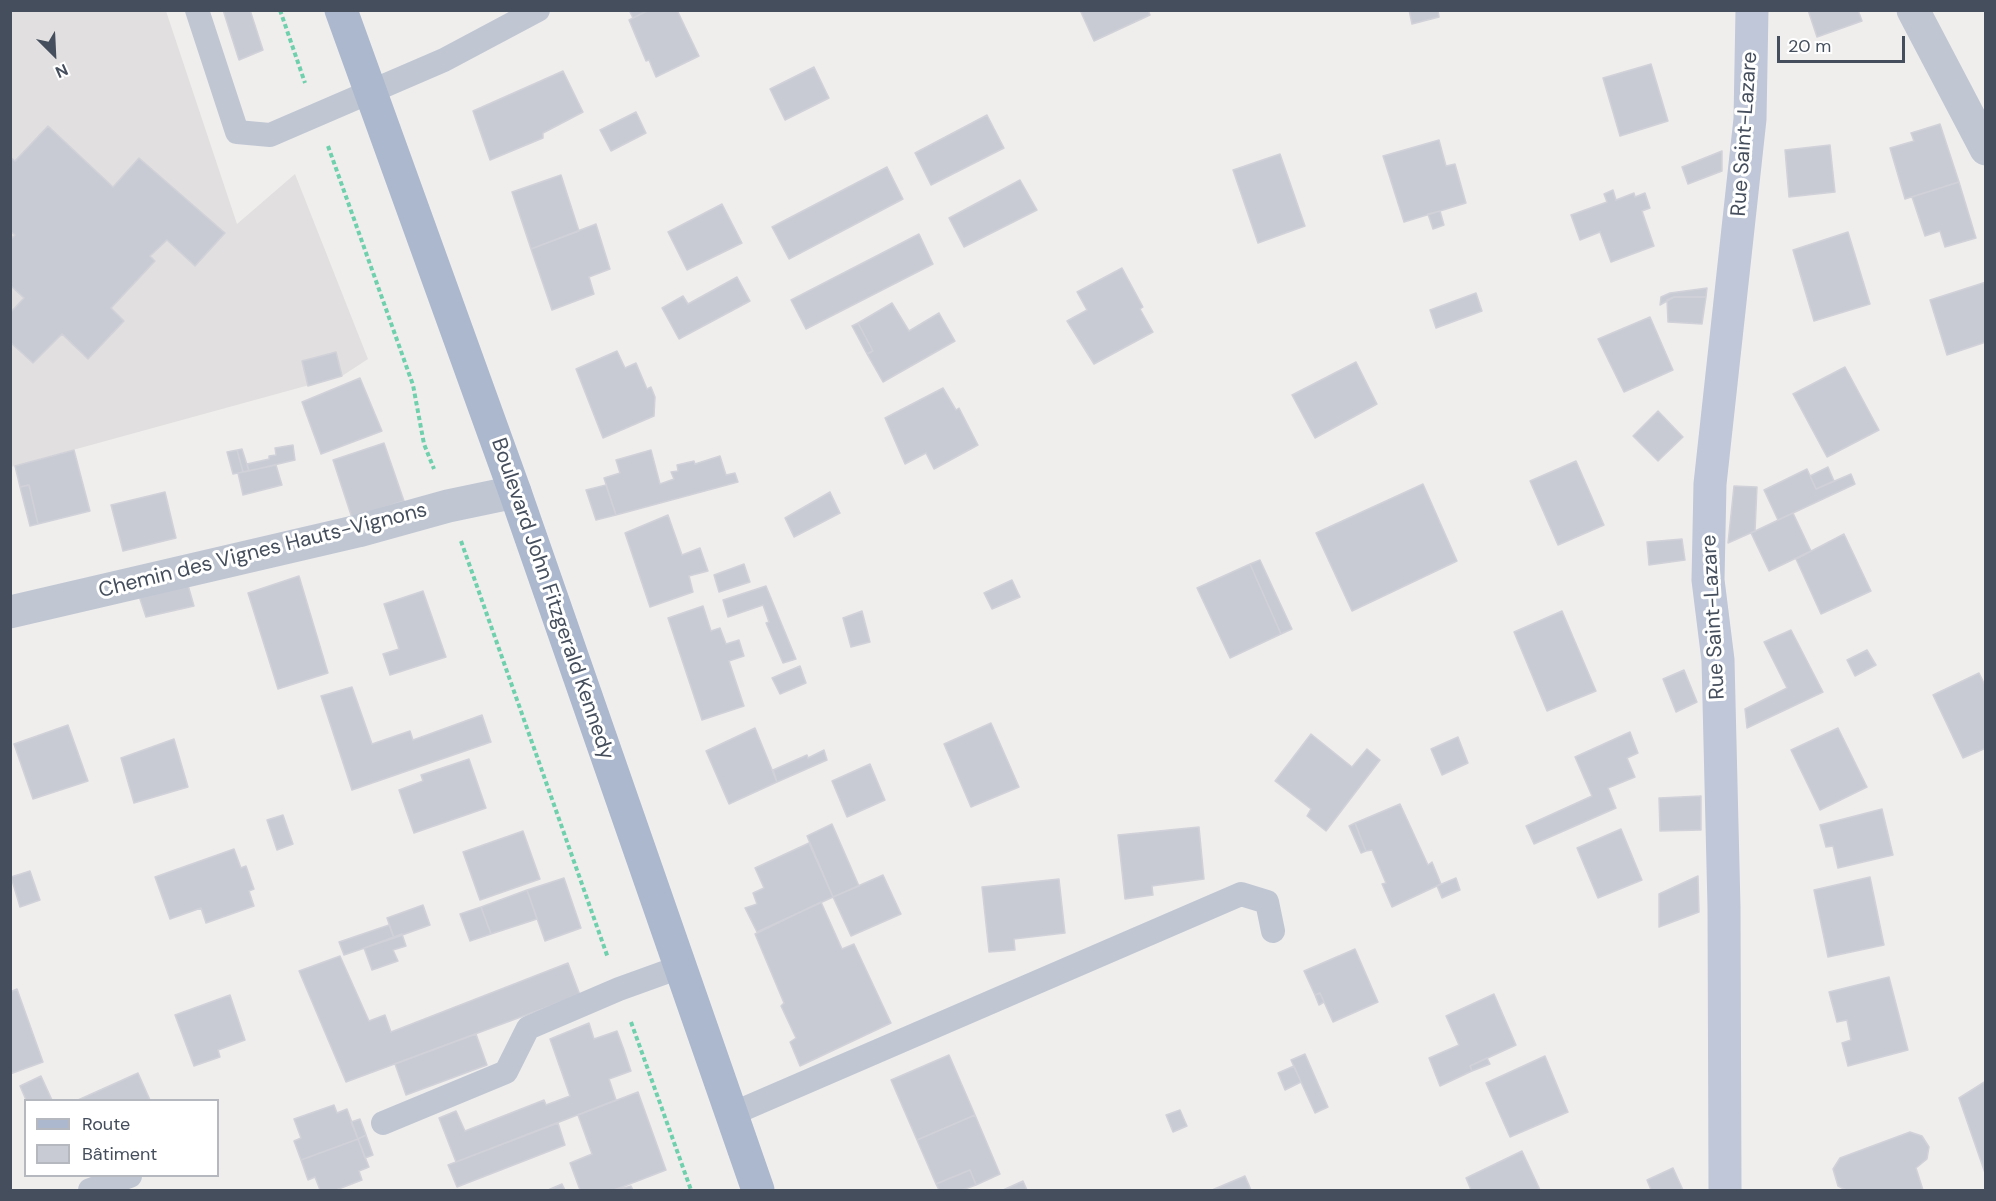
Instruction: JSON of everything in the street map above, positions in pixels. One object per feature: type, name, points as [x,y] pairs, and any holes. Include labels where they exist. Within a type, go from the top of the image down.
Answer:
[{"type":"main road","name":"Boulevard John Fitzgerald Kennedy","points":[[341,10],[515,492],[758,1191]]},
{"type":"street","name":"Rue Saint-Lazare","points":[[1725,1191],[1724,907],[1718,660],[1708,580],[1708,535],[1710,484],[1750,118],[1752,10]]},
{"type":"street","points":[[1913,10],[1986,149]]},
{"type":"street","name":"Chemin des Vignes Hauts-Vignons","points":[[10,612],[358,531],[448,506],[515,492]]},
{"type":"lane","points":[[196,10],[237,132],[270,135],[372,93],[444,60],[538,10]]},
{"type":"lane","points":[[732,1114],[1241,894],[1267,902],[1274,931]]},
{"type":"lane","points":[[383,1122],[506,1072],[528,1028],[619,989],[680,967]]},
{"type":"lane","points":[[90,1191],[127,1177]]},
{"type":"path","points":[[279,10],[413,385],[424,444],[691,1191]]},
{"type":"shaded area","points":[[11,11],[166,11],[237,224],[295,174],[368,359],[342,376],[11,467]]},
{"type":"building","points":[[223,10],[250,10],[263,50],[239,60]]},
{"type":"building","points":[[629,10],[649,10],[633,18]]},
{"type":"building","points":[[649,10],[677,10],[699,56],[656,77],[649,60],[646,61],[629,20]]},
{"type":"building","points":[[1080,10],[1148,10],[1150,15],[1094,41]]},
{"type":"building","points":[[1409,10],[1438,10],[1439,17],[1412,24]]},
{"type":"building","points":[[1808,10],[1858,10],[1862,21],[1817,37]]},
{"type":"building","points":[[1651,64],[1668,121],[1620,136],[1603,78]]},
{"type":"building","points":[[814,67],[829,98],[785,120],[770,89]]},
{"type":"building","points":[[563,71],[583,112],[543,133],[543,138],[490,160],[473,111]]},
{"type":"building","points":[[636,112],[646,133],[611,151],[600,130]]},
{"type":"building","points":[[987,115],[1004,148],[931,185],[915,153]]},
{"type":"building","points":[[1940,124],[1959,182],[1905,199],[1890,148],[1914,141],[1911,133]]},
{"type":"building","points":[[48,126],[113,187],[139,158],[225,233],[195,266],[167,240],[150,256],[155,261],[111,308],[124,321],[88,359],[62,334],[33,363],[10,342],[10,313],[24,298],[10,285],[10,240],[15,235],[10,231],[10,157],[15,161]]},
{"type":"building","points":[[1439,140],[1446,166],[1455,164],[1466,203],[1404,222],[1383,156]]},
{"type":"building","points":[[1830,145],[1835,192],[1789,197],[1785,150]]},
{"type":"building","points":[[1722,151],[1722,171],[1688,184],[1682,167]]},
{"type":"building","points":[[1280,154],[1305,226],[1258,243],[1233,170]]},
{"type":"building","points":[[887,167],[903,199],[789,259],[772,227]]},
{"type":"building","points":[[561,175],[579,231],[531,249],[512,192]]},
{"type":"building","points":[[1020,180],[1037,210],[964,247],[949,218]]},
{"type":"building","points":[[1959,182],[1976,238],[1945,247],[1940,231],[1925,236],[1912,197]]},
{"type":"building","points":[[1613,190],[1616,200],[1634,193],[1635,197],[1645,193],[1650,208],[1642,211],[1654,246],[1611,262],[1600,232],[1580,240],[1571,215],[1607,202],[1604,194]]},
{"type":"building","points":[[722,204],[742,243],[687,270],[668,232]]},
{"type":"building","points":[[1440,211],[1444,225],[1433,229],[1428,214]]},
{"type":"building","points":[[596,224],[610,269],[589,277],[594,294],[552,310],[531,249]]},
{"type":"building","points":[[1848,232],[1870,304],[1814,321],[1793,250]]},
{"type":"building","points":[[919,234],[933,264],[806,329],[791,300]]},
{"type":"building","points":[[1122,268],[1143,307],[1140,309],[1153,332],[1094,364],[1067,321],[1087,310],[1077,292]]},
{"type":"building","points":[[737,277],[750,301],[679,339],[662,308],[683,296],[688,304]]},
{"type":"building","points":[[1986,282],[1986,342],[1947,355],[1930,300]]},
{"type":"building","points":[[1707,288],[1706,297],[1674,297],[1660,305],[1661,297],[1670,293]]},
{"type":"building","points":[[1476,293],[1482,311],[1436,328],[1430,310]]},
{"type":"building","points":[[1674,297],[1706,297],[1702,324],[1668,322],[1667,300]]},
{"type":"building","points":[[892,303],[909,331],[939,313],[955,341],[883,382],[867,354],[873,351],[858,323]]},
{"type":"building","points":[[1650,317],[1673,370],[1624,392],[1598,339]]},
{"type":"building","points":[[858,323],[873,351],[867,354],[852,326]]},
{"type":"building","points":[[617,351],[625,368],[636,363],[647,389],[651,387],[655,397],[654,416],[603,438],[576,369]]},
{"type":"building","points":[[336,352],[342,376],[308,386],[302,361]]},
{"type":"building","points":[[1356,362],[1377,404],[1315,438],[1292,395]]},
{"type":"building","points":[[1845,367],[1879,430],[1827,457],[1793,394]]},
{"type":"building","points":[[360,378],[382,431],[321,454],[302,402]]},
{"type":"building","points":[[943,388],[956,410],[959,408],[978,445],[934,469],[926,453],[905,464],[885,418]]},
{"type":"building","points":[[1658,411],[1683,437],[1658,461],[1633,436]]},
{"type":"building","points":[[384,443],[404,501],[352,518],[333,460]]},
{"type":"building","points":[[293,445],[295,460],[249,471],[247,464],[276,455],[275,448]]},
{"type":"building","points":[[242,449],[249,471],[243,472],[237,450]]},
{"type":"building","points":[[74,450],[90,511],[38,524],[29,485],[20,487],[15,466]]},
{"type":"building","points":[[237,450],[243,472],[233,474],[227,452]]},
{"type":"building","points":[[651,450],[660,484],[674,479],[671,472],[678,471],[677,465],[694,461],[695,464],[720,456],[726,475],[735,473],[738,482],[616,515],[604,478],[620,473],[616,460]]},
{"type":"building","points":[[1576,461],[1604,525],[1558,545],[1530,481]]},
{"type":"building","points":[[276,465],[282,485],[243,495],[238,473]]},
{"type":"building","points":[[1828,467],[1834,481],[1816,489],[1810,476]]},
{"type":"building","points":[[1807,469],[1816,489],[1851,474],[1855,484],[1778,520],[1764,490]]},
{"type":"building","points":[[1423,484],[1457,561],[1352,611],[1316,533]]},
{"type":"building","points":[[29,485],[38,524],[30,526],[20,487]]},
{"type":"building","points":[[606,485],[616,515],[596,520],[586,490]]},
{"type":"building","points":[[1734,486],[1757,487],[1755,531],[1728,543]]},
{"type":"building","points":[[165,492],[176,538],[123,551],[111,505]]},
{"type":"building","points":[[830,492],[840,513],[794,537],[785,518]]},
{"type":"building","points":[[1793,513],[1811,551],[1769,571],[1751,533]]},
{"type":"building","points":[[668,515],[682,555],[700,548],[708,571],[689,576],[693,592],[650,607],[625,533]]},
{"type":"building","points":[[1844,534],[1871,591],[1821,614],[1796,559]]},
{"type":"building","points":[[1682,539],[1685,560],[1649,565],[1647,542]]},
{"type":"building","points":[[1260,560],[1292,629],[1281,634],[1250,564]]},
{"type":"building","points":[[744,564],[750,582],[719,592],[714,575]]},
{"type":"building","points":[[1250,564],[1281,634],[1230,658],[1197,588]]},
{"type":"building","points":[[299,576],[328,673],[278,689],[248,593]]},
{"type":"building","points":[[1012,580],[1020,597],[992,609],[984,593]]},
{"type":"building","points":[[188,585],[194,606],[146,617],[139,596]]},
{"type":"building","points":[[766,586],[796,659],[783,663],[766,623],[769,622],[763,605],[728,617],[723,600]]},
{"type":"building","points":[[423,591],[446,657],[390,675],[383,654],[399,649],[384,604]]},
{"type":"building","points":[[703,606],[711,631],[720,628],[726,644],[739,640],[744,656],[729,661],[744,706],[702,720],[668,618]]},
{"type":"building","points":[[862,611],[870,642],[851,647],[843,618]]},
{"type":"building","points":[[1562,611],[1596,691],[1547,711],[1514,632]]},
{"type":"building","points":[[1791,630],[1823,692],[1747,728],[1745,709],[1787,688],[1764,642]]},
{"type":"building","points":[[1867,650],[1876,665],[1855,676],[1847,660]]},
{"type":"building","points":[[800,666],[806,683],[780,694],[772,678]]},
{"type":"building","points":[[1684,670],[1697,702],[1676,712],[1663,679]]},
{"type":"building","points":[[1979,673],[1986,687],[1986,748],[1963,758],[1933,695]]},
{"type":"building","points":[[352,687],[372,744],[410,731],[413,740],[482,715],[491,742],[352,790],[321,696]]},
{"type":"building","points":[[991,723],[1019,787],[971,807],[944,744]]},
{"type":"building","points":[[68,725],[88,781],[33,799],[14,744]]},
{"type":"building","points":[[755,728],[777,782],[729,804],[706,751]]},
{"type":"building","points":[[1838,728],[1867,787],[1820,810],[1791,750]]},
{"type":"building","points":[[1630,732],[1638,753],[1627,758],[1635,777],[1608,788],[1616,808],[1534,844],[1526,826],[1592,796],[1575,757]]},
{"type":"building","points":[[1311,734],[1352,767],[1367,749],[1380,760],[1326,831],[1307,816],[1311,809],[1275,781]]},
{"type":"building","points":[[1458,737],[1468,763],[1442,775],[1431,749]]},
{"type":"building","points":[[174,739],[188,787],[134,803],[121,758]]},
{"type":"building","points":[[824,750],[827,760],[777,782],[773,770]]},
{"type":"building","points":[[469,759],[486,808],[414,833],[399,790],[423,781],[421,775]]},
{"type":"building","points":[[870,764],[885,800],[847,817],[832,781]]},
{"type":"building","points":[[1701,796],[1701,830],[1660,831],[1659,798]]},
{"type":"building","points":[[1400,804],[1428,865],[1432,862],[1441,884],[1392,907],[1382,884],[1386,883],[1372,850],[1366,851],[1355,823]]},
{"type":"building","points":[[1882,809],[1893,855],[1838,868],[1833,846],[1826,847],[1820,825]]},
{"type":"building","points":[[283,815],[293,844],[277,850],[267,820]]},
{"type":"building","points":[[1355,823],[1366,851],[1361,853],[1349,826]]},
{"type":"building","points":[[832,824],[859,886],[833,897],[807,836]]},
{"type":"building","points":[[1199,827],[1204,879],[1152,886],[1153,895],[1125,899],[1118,835]]},
{"type":"building","points":[[1621,829],[1642,880],[1598,898],[1577,848]]},
{"type":"building","points":[[523,831],[540,879],[480,900],[463,852]]},
{"type":"building","points":[[809,843],[833,897],[757,932],[745,908],[757,904],[753,893],[764,888],[755,868]]},
{"type":"building","points":[[234,849],[241,868],[246,866],[254,889],[249,891],[254,906],[206,923],[201,908],[170,919],[155,877]]},
{"type":"building","points":[[30,871],[40,900],[20,907],[11,877]]},
{"type":"building","points":[[883,875],[901,914],[851,936],[833,897]]},
{"type":"building","points":[[1698,876],[1699,912],[1659,927],[1659,894]]},
{"type":"building","points":[[1870,877],[1884,945],[1828,957],[1814,890]]},
{"type":"building","points":[[564,878],[581,928],[545,941],[527,890]]},
{"type":"building","points":[[1456,878],[1460,890],[1442,898],[1437,886]]},
{"type":"building","points":[[1059,879],[1065,933],[1014,939],[1015,950],[989,952],[982,887]]},
{"type":"building","points":[[527,890],[537,919],[491,934],[481,907]]},
{"type":"building","points":[[821,902],[842,949],[854,944],[891,1023],[800,1066],[790,1042],[796,1038],[781,1006],[784,1003],[755,934]]},
{"type":"building","points":[[423,905],[430,925],[394,938],[387,918]]},
{"type":"building","points":[[481,907],[491,934],[470,941],[460,914]]},
{"type":"building","points":[[389,925],[394,938],[344,955],[339,942]]},
{"type":"building","points":[[402,934],[406,946],[393,950],[398,961],[372,970],[364,948]]},
{"type":"building","points":[[1355,949],[1378,1002],[1333,1022],[1320,993],[1315,995],[1304,971]]},
{"type":"building","points":[[340,956],[369,1021],[385,1015],[391,1032],[568,963],[580,995],[346,1082],[299,971]]},
{"type":"building","points":[[1889,977],[1908,1050],[1848,1066],[1842,1043],[1851,1040],[1847,1020],[1837,1022],[1829,992]]},
{"type":"building","points":[[17,989],[43,1062],[10,1074],[10,992]]},
{"type":"building","points":[[1320,993],[1324,1002],[1319,1005],[1315,995]]},
{"type":"building","points":[[1494,994],[1516,1045],[1470,1066],[1472,1071],[1440,1086],[1429,1058],[1459,1045],[1446,1016]]},
{"type":"building","points":[[230,995],[245,1040],[218,1050],[220,1057],[194,1066],[175,1015]]},
{"type":"building","points":[[589,1023],[594,1039],[617,1031],[624,1050],[631,1071],[609,1079],[616,1100],[456,1162],[439,1118],[456,1111],[465,1131],[544,1100],[546,1105],[570,1096],[550,1039]]},
{"type":"building","points":[[476,1034],[487,1065],[406,1095],[395,1064]]},
{"type":"building","points":[[1305,1054],[1328,1107],[1315,1113],[1291,1060]]},
{"type":"building","points":[[949,1055],[975,1115],[917,1140],[891,1080]]},
{"type":"building","points":[[1545,1056],[1568,1112],[1510,1137],[1486,1083]]},
{"type":"building","points":[[1487,1058],[1490,1064],[1472,1071],[1470,1066]]},
{"type":"building","points":[[1294,1066],[1301,1082],[1285,1090],[1278,1073]]},
{"type":"building","points":[[138,1073],[150,1099],[80,1099]]},
{"type":"building","points":[[41,1076],[52,1099],[26,1099],[20,1086]]},
{"type":"building","points":[[1986,1081],[1986,1176],[1959,1098]]},
{"type":"building","points":[[638,1092],[666,1170],[614,1190],[580,1190],[570,1163],[592,1154],[578,1115]]},
{"type":"building","points":[[334,1105],[337,1113],[347,1109],[358,1139],[301,1160],[294,1141],[301,1138],[294,1119]]},
{"type":"building","points":[[1180,1110],[1187,1126],[1173,1132],[1166,1115]]},
{"type":"building","points":[[975,1115],[1000,1174],[976,1185],[970,1170],[936,1184],[917,1140]]},
{"type":"building","points":[[360,1119],[366,1135],[358,1139],[351,1122]]},
{"type":"building","points":[[558,1123],[565,1145],[457,1187],[448,1165]]},
{"type":"building","points":[[1910,1132],[1922,1136],[1929,1147],[1927,1159],[1916,1168],[1923,1190],[1846,1190],[1838,1186],[1833,1169],[1840,1158]]},
{"type":"building","points":[[366,1135],[373,1155],[365,1158],[358,1139]]},
{"type":"building","points":[[358,1139],[369,1167],[359,1171],[362,1180],[336,1190],[320,1190],[315,1177],[308,1180],[301,1160]]},
{"type":"building","points":[[1522,1151],[1540,1190],[1471,1190],[1466,1178]]},
{"type":"building","points":[[1673,1168],[1683,1190],[1651,1190],[1647,1180]]},
{"type":"building","points":[[970,1170],[976,1185],[962,1190],[939,1190],[936,1184]]},
{"type":"building","points":[[1245,1176],[1251,1190],[1212,1190]]},
{"type":"building","points":[[1023,1181],[1027,1190],[1003,1190]]},
{"type":"building","points":[[562,1184],[565,1190],[548,1190]]},
{"type":"building","points":[[631,1186],[633,1190],[617,1190]]}]
